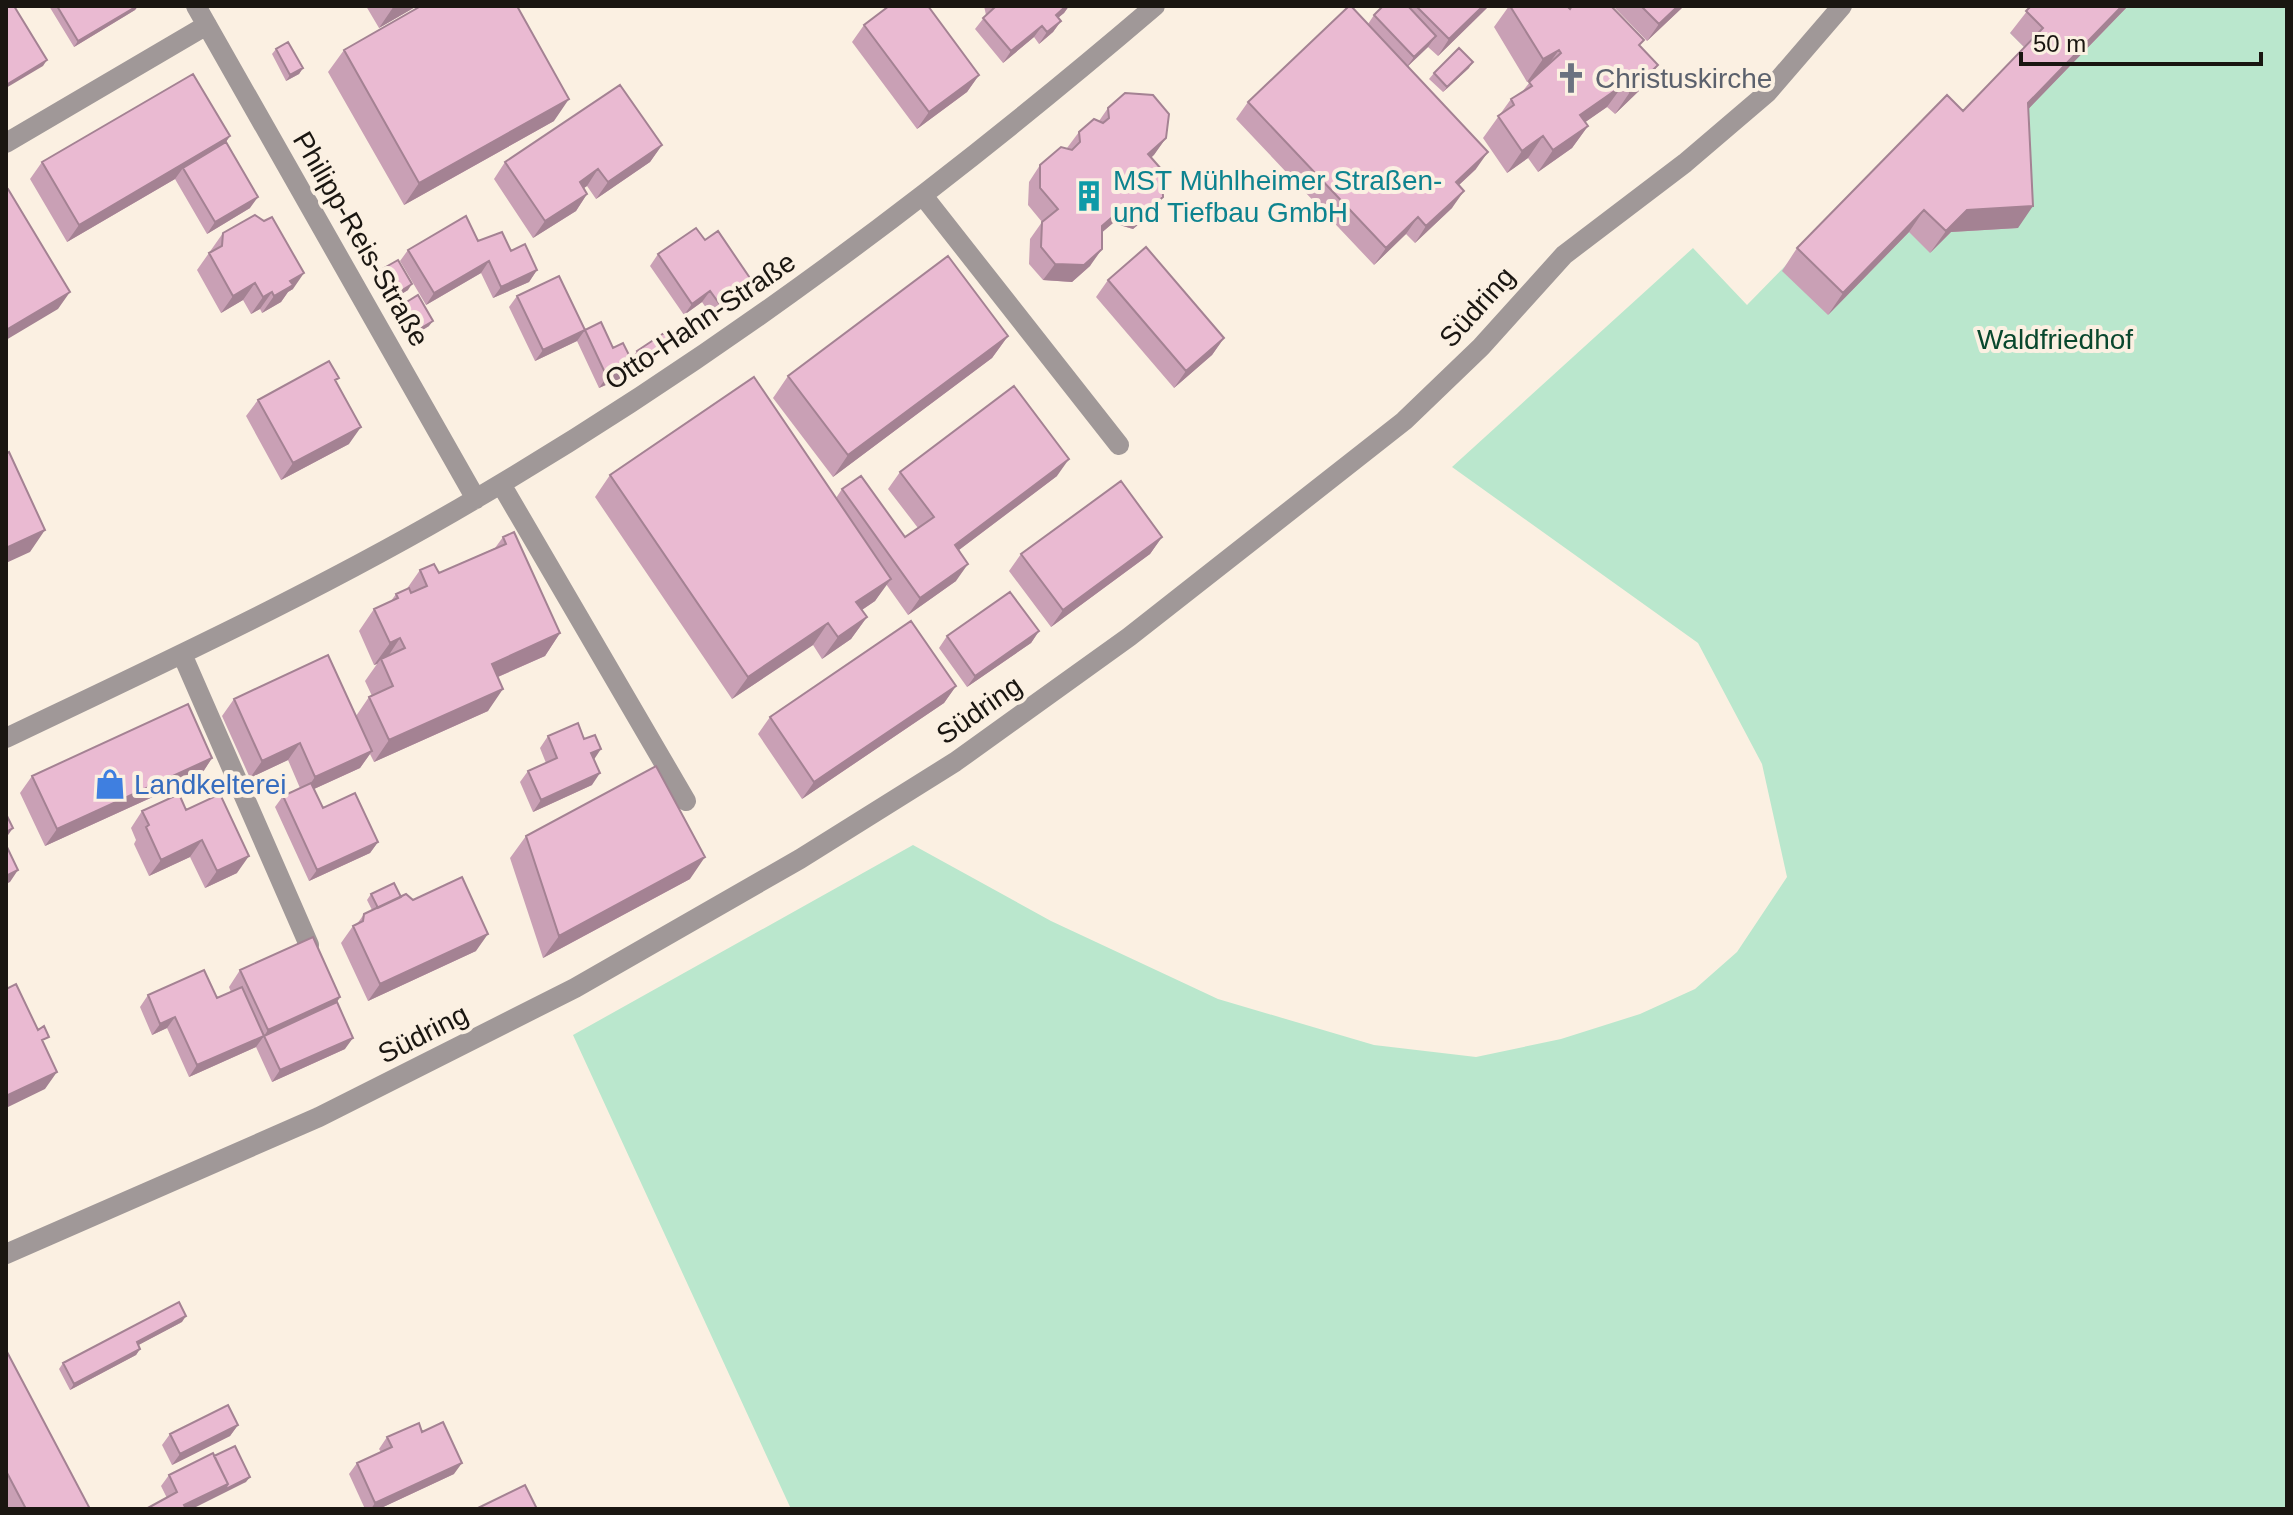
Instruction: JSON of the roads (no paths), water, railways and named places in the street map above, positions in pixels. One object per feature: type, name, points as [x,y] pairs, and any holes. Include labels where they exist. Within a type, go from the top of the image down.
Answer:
[{"type":"street","name":"Philipp-Reis-Straße","points":[[196,6],[476,499]]},
{"type":"street","name":"Otto-Hahn-Straße","points":[[6,738],[269,612],[501,484],[805,285],[1021,120],[1155,6]]},
{"type":"street","name":"Südring","points":[[6,1254],[319,1117],[563,994],[800,859],[955,762],[1129,637],[1404,421],[1481,347],[1564,255],[1685,163],[1767,93],[1842,6]]},
{"type":"street","points":[[6,143],[207,25]]},
{"type":"street","points":[[924,197],[1119,445]]},
{"type":"street","points":[[501,484],[686,801]]},
{"type":"street","points":[[182,654],[309,945]]},
{"type":"place","name":"Christuskirche","points":[[1571,78]]},
{"type":"place","name":"MST Mühlheimer Straßen- und Tiefbau GmbH","points":[[1089,196]]},
{"type":"place","name":"Landkelterei","points":[[110,784]]},
{"type":"park label","name":"Waldfriedhof","points":[[2055,339]]}]
